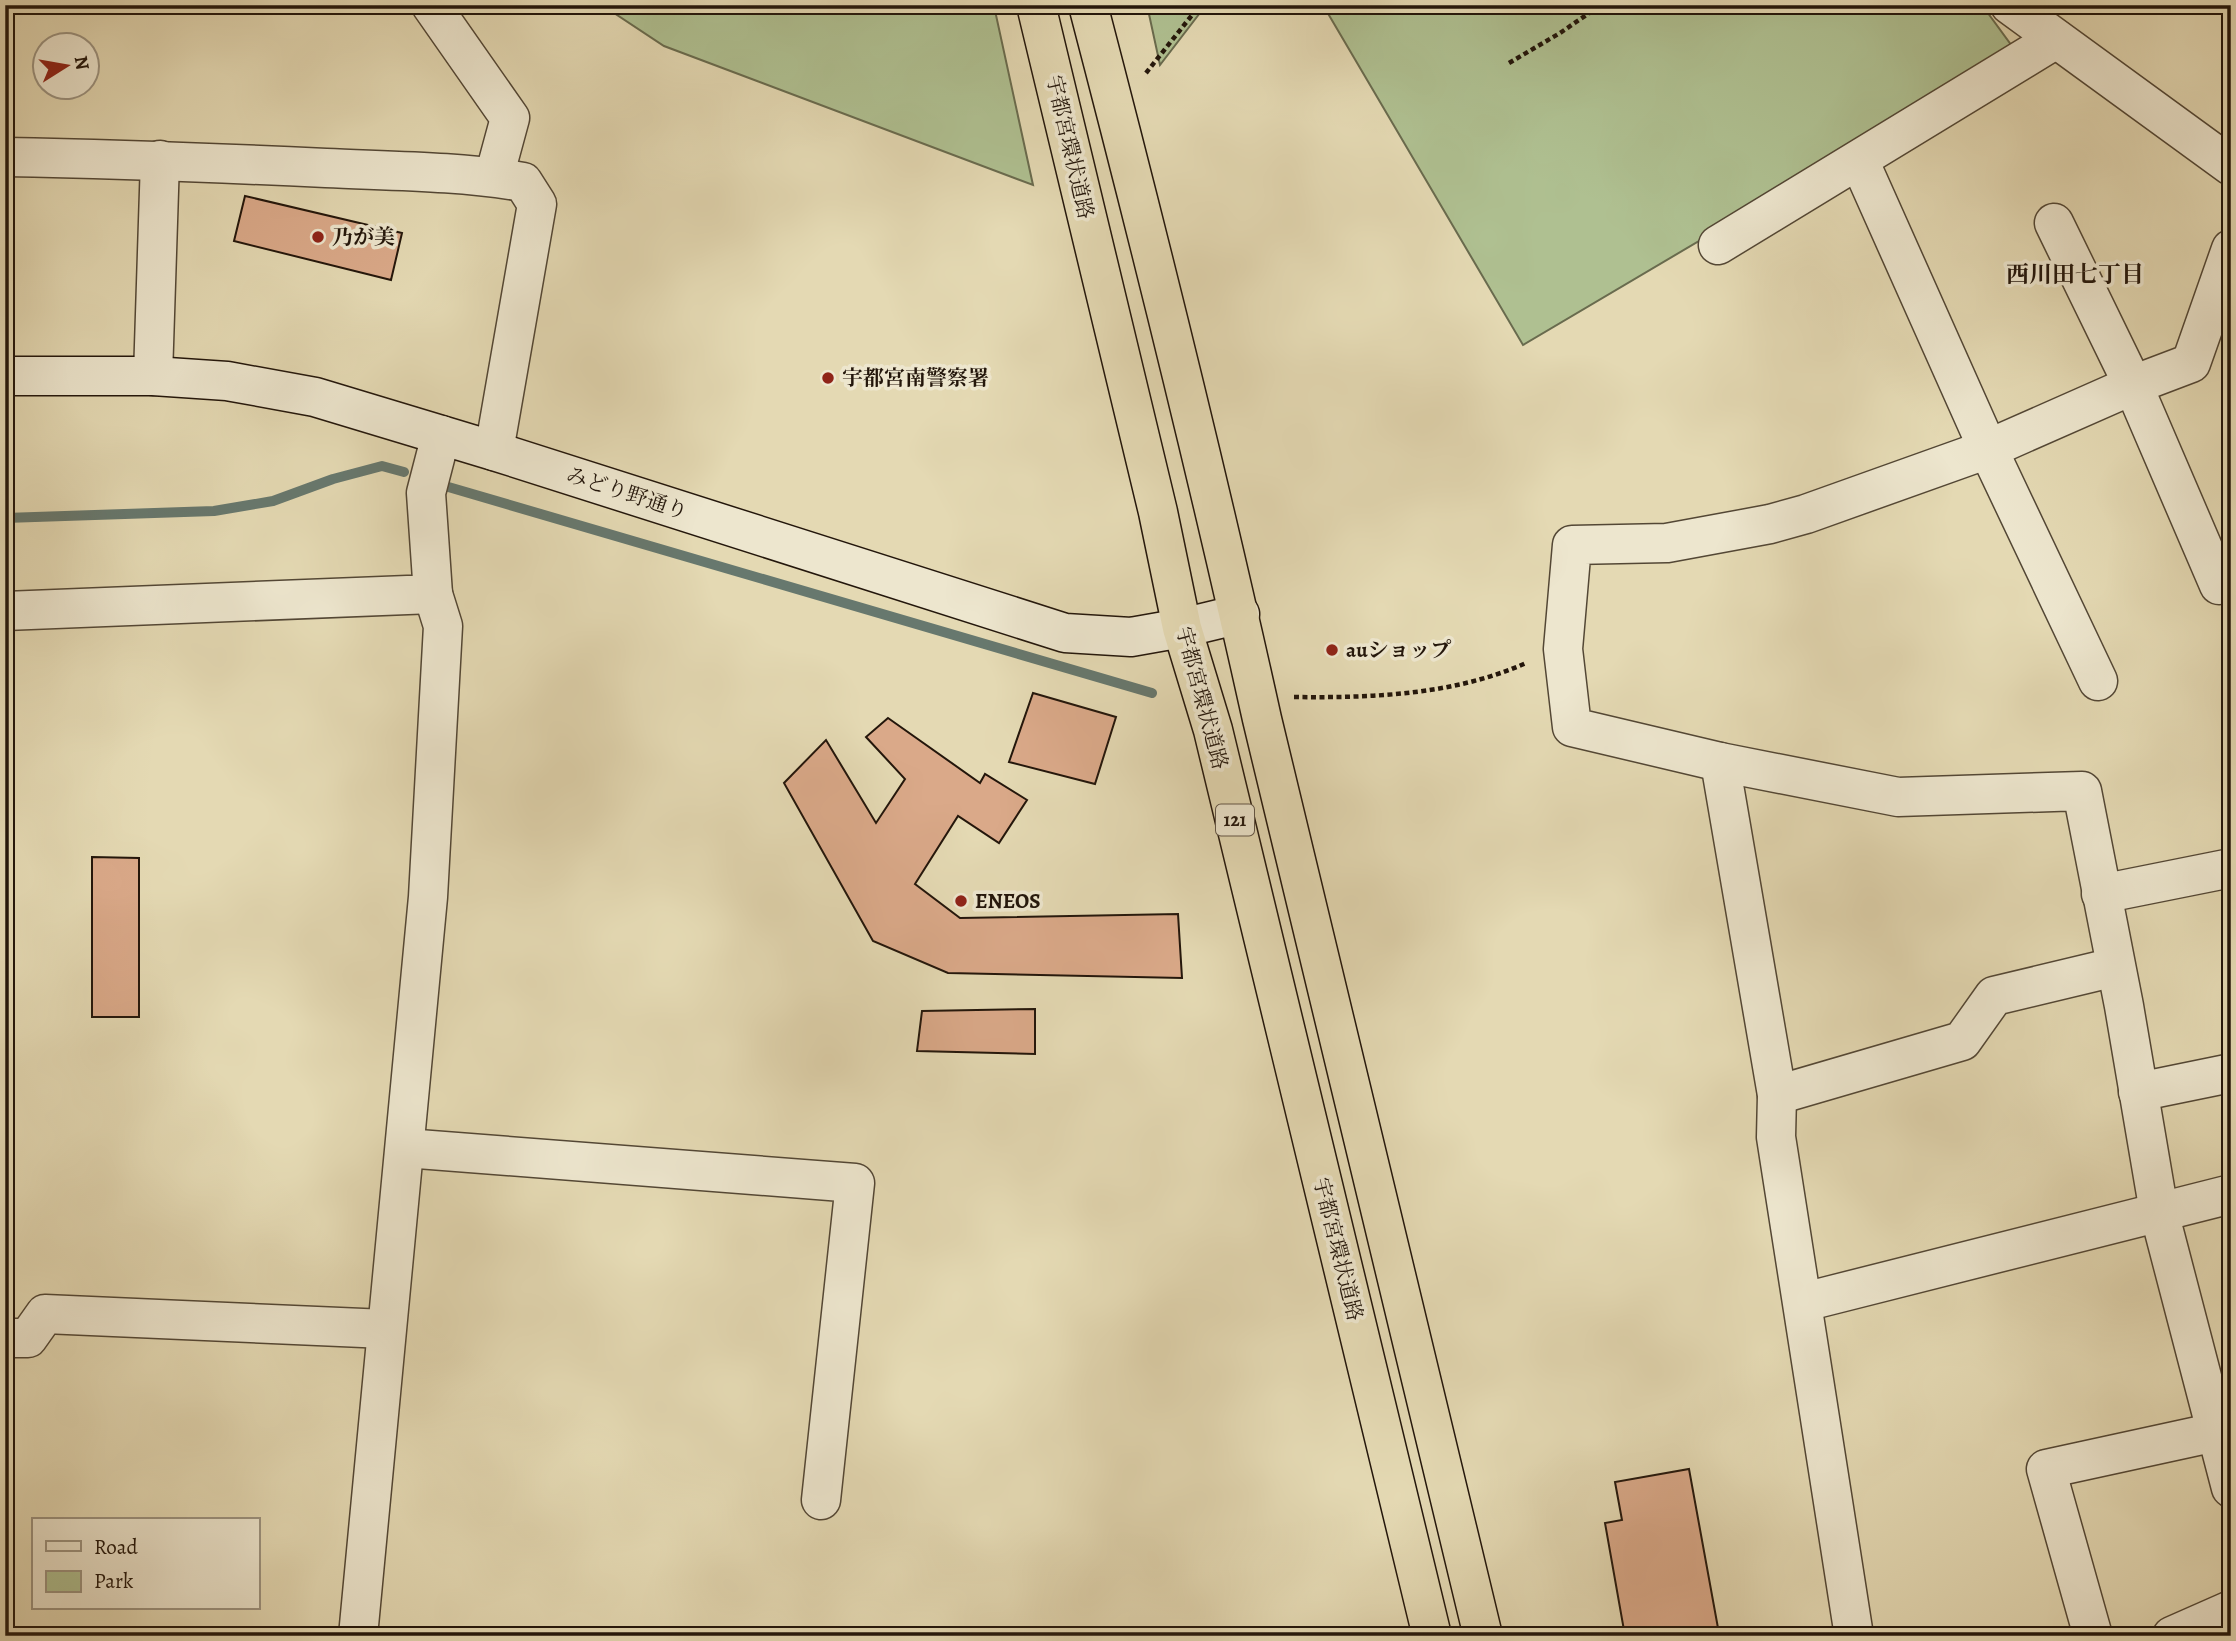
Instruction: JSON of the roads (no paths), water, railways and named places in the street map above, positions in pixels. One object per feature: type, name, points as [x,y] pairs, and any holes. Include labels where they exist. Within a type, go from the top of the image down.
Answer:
[{"type":"highway","name":"宇都宮環状道路","points":[[1036,5],[1158,512],[1182,628],[1213,730],[1432,1636]]},
{"type":"highway","name":"121","points":[[1088,5],[1140,203],[1240,614],[1483,1636]]},
{"type":"street","points":[[430,5],[510,118],[494,177]]},
{"type":"street","points":[[2010,5],[2231,166]]},
{"type":"street","points":[[1718,245],[2056,39]]},
{"type":"street","points":[[5,157],[160,160],[494,177],[523,182],[537,204],[494,451]]},
{"type":"street","points":[[153,376],[160,160]]},
{"type":"street","points":[[1859,160],[1988,449],[2098,681]]},
{"type":"street","points":[[2054,223],[2133,385],[2218,584]]},
{"type":"street","points":[[2231,249],[2191,363],[2133,385],[1988,449],[1805,514],[1770,524],[1667,543],[1572,545],[1563,649],[1572,727],[1720,762],[1898,797],[2081,792],[2159,1212],[2231,1488]]},
{"type":"street","name":"みどり野通り","points":[[5,376],[153,376],[227,381],[316,397],[1065,633],[1131,637],[1240,614]]},
{"type":"street","points":[[358,1636],[428,897],[443,626],[433,594],[426,493],[441,435]]},
{"type":"street","points":[[5,611],[433,594]]},
{"type":"street","points":[[1720,762],[1777,1095],[1776,1138],[1804,1302],[1854,1636]]},
{"type":"street","points":[[2101,894],[2231,868]]},
{"type":"street","points":[[1777,1095],[1962,1041],[1994,996],[2115,967]]},
{"type":"street","points":[[2138,1092],[2231,1073]]},
{"type":"street","points":[[405,1148],[855,1183],[821,1500]]},
{"type":"street","points":[[1804,1302],[2231,1194]]},
{"type":"street","points":[[5,1338],[28,1338],[45,1314],[386,1329]]},
{"type":"street","points":[[2093,1636],[2046,1469],[2216,1432]]},
{"type":"street","points":[[2172,1636],[2231,1610]]},
{"type":"waterway","points":[[5,518],[214,511],[273,501],[333,479],[382,466],[404,472]]},
{"type":"waterway","points":[[445,486],[1152,693]]},
{"type":"place","name":"乃が美","points":[[318,237]]},
{"type":"place","name":"宇都宮南警察署","points":[[828,378]]},
{"type":"place","name":"auショップ","points":[[1332,650]]},
{"type":"place","name":"ENEOS","points":[[961,901]]},
{"type":"district","name":"西川田七丁目","points":[[2075,274]]}]
